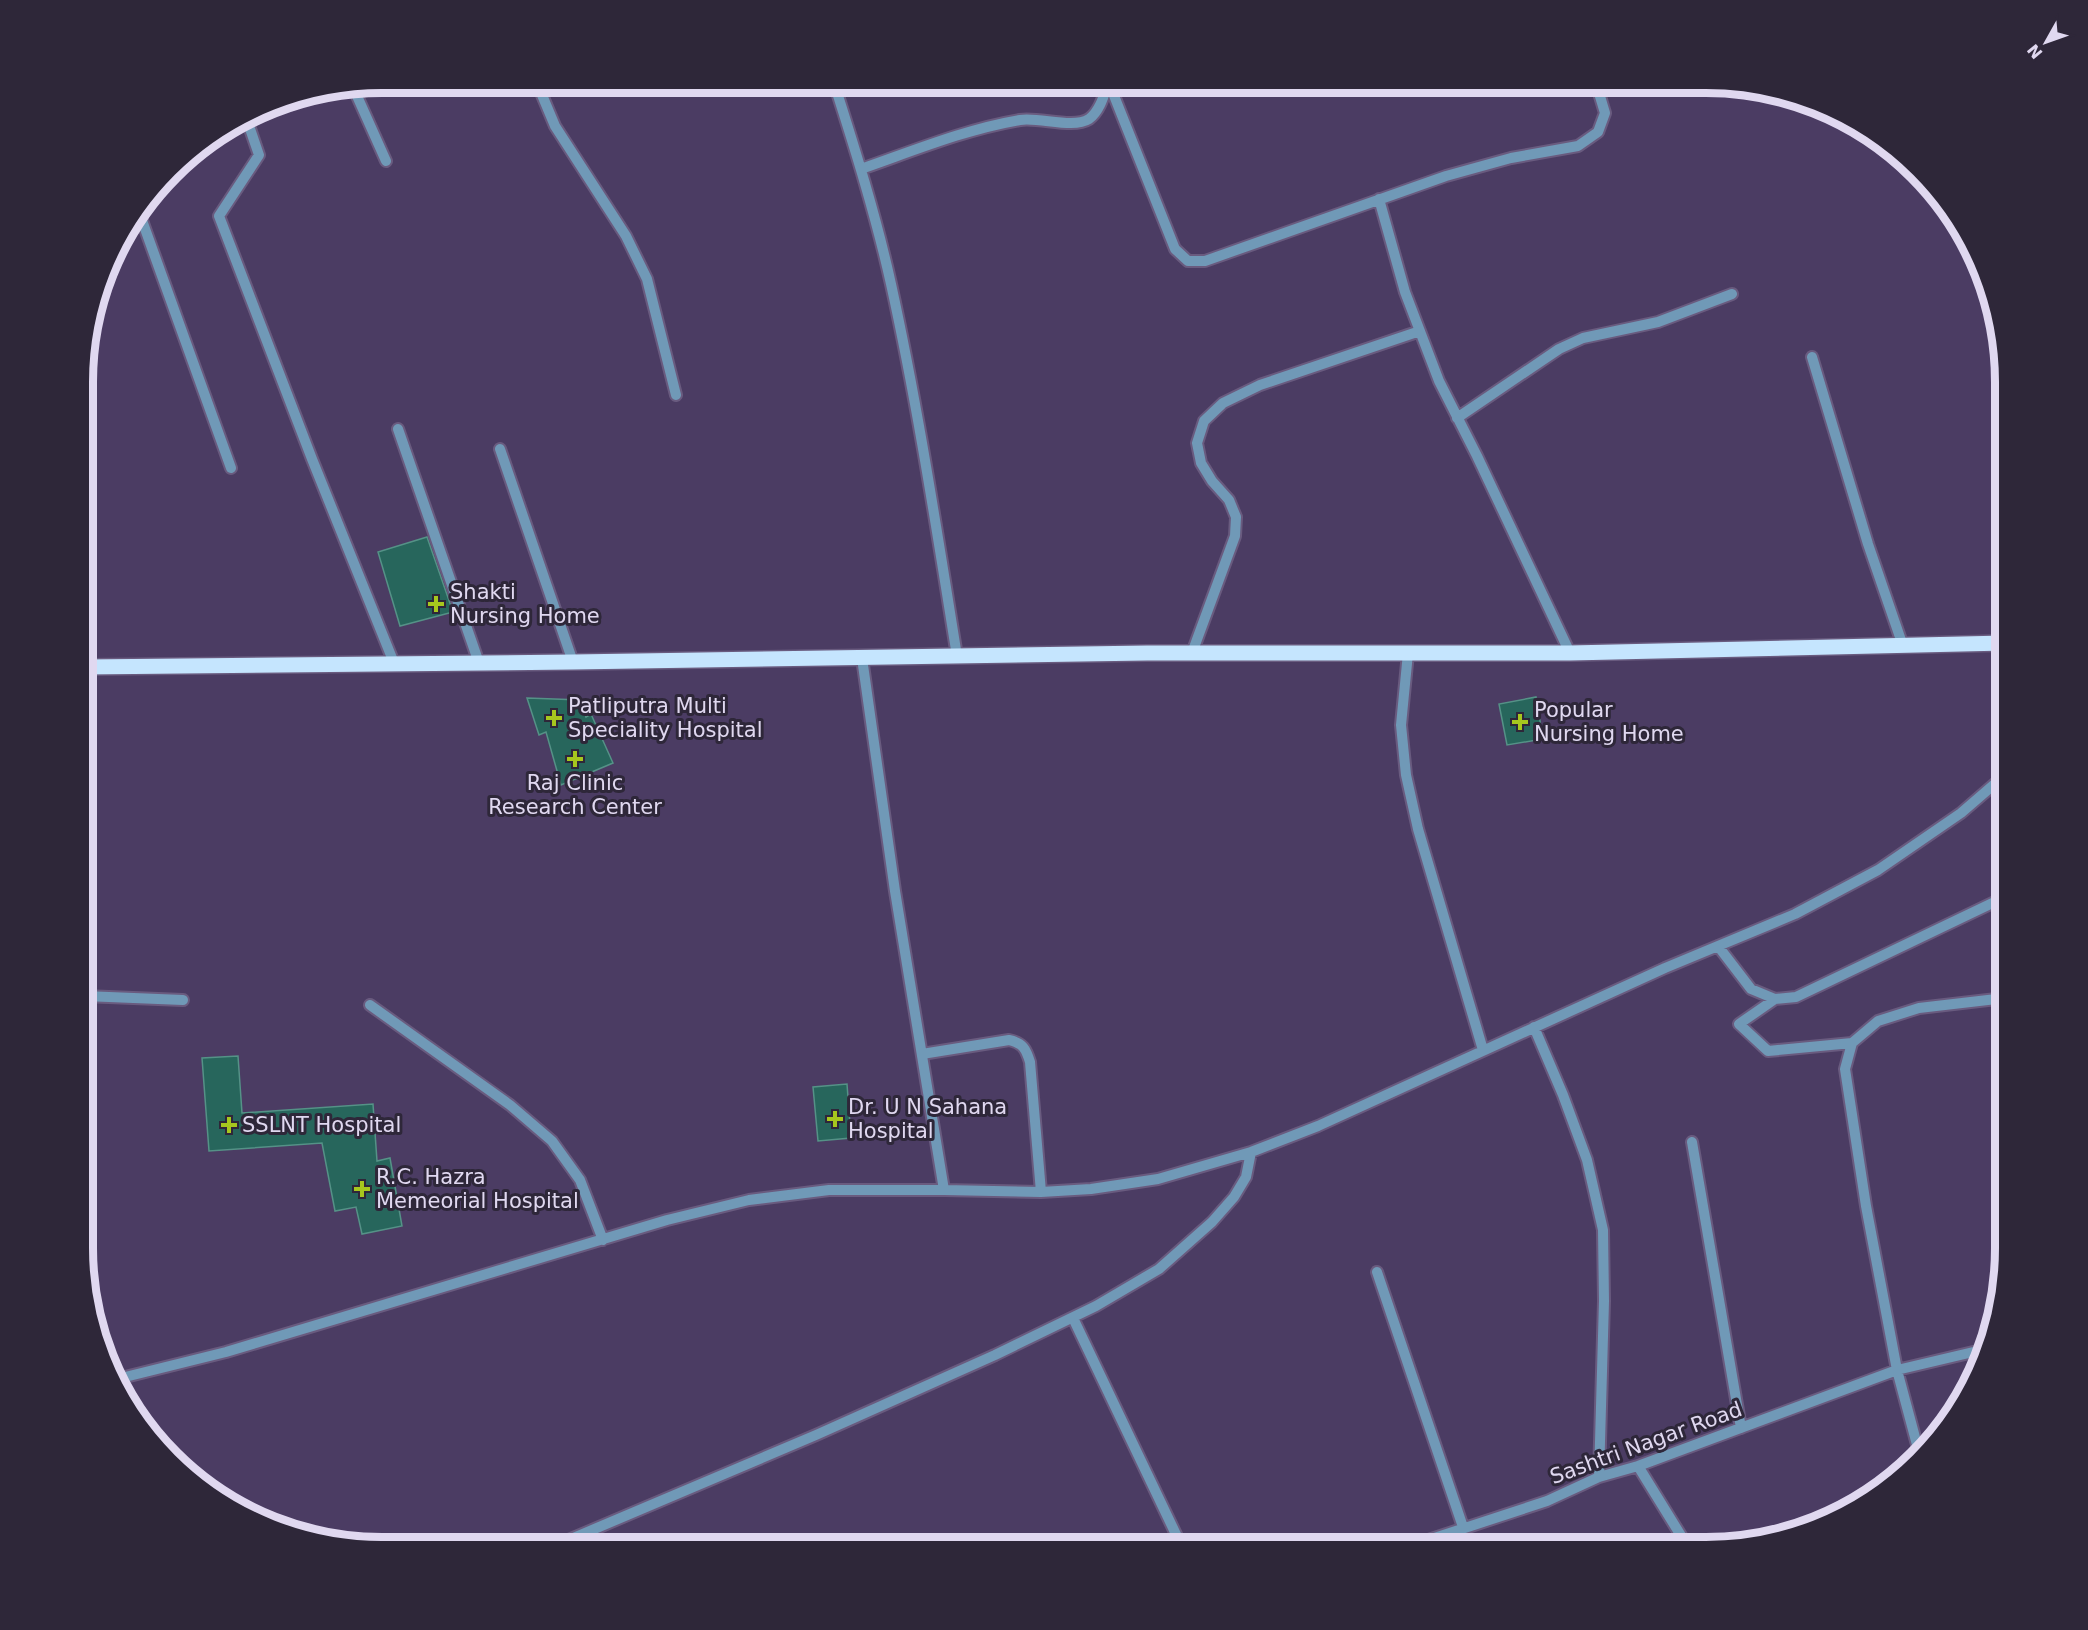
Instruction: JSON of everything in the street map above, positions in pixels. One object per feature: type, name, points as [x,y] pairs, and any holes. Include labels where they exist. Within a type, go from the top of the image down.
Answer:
[{"type":"main road","points":[[93,667],[1192,653],[1570,653],[1995,643]]},
{"type":"street","points":[[542,93],[555,126],[626,236],[647,279],[676,395]]},
{"type":"street","points":[[837,93],[861,168],[891,282],[923,439],[957,656]]},
{"type":"street","points":[[861,168],[996,124],[1026,119],[1073,124],[1088,119],[1098,108],[1105,93]]},
{"type":"street","points":[[1113,93],[1175,249],[1188,261],[1205,261],[1446,177],[1511,158],[1578,146],[1598,132],[1605,113],[1599,93]]},
{"type":"street","points":[[356,94],[386,161]]},
{"type":"street","points":[[249,126],[259,155],[219,216],[312,459],[394,663]]},
{"type":"street","points":[[1379,199],[1405,292],[1439,381],[1570,653]]},
{"type":"street","points":[[142,221],[231,468]]},
{"type":"street","points":[[1457,418],[1559,349],[1582,338],[1658,322],[1732,294]]},
{"type":"street","points":[[1192,653],[1235,536],[1236,517],[1229,500],[1212,481],[1201,462],[1197,443],[1204,422],[1223,403],[1260,385],[1420,331]]},
{"type":"street","points":[[1812,357],[1858,510],[1903,646]]},
{"type":"street","points":[[398,429],[479,663]]},
{"type":"street","points":[[500,449],[573,662]]},
{"type":"street","points":[[1408,653],[1401,725],[1406,775],[1418,829],[1483,1050]]},
{"type":"street","points":[[862,658],[896,891],[944,1190]]},
{"type":"street","points":[[124,1377],[226,1352],[667,1220],[749,1200],[829,1190],[1041,1192],[1091,1190],[1158,1179],[1251,1152],[1318,1126],[1534,1027],[1795,914],[1878,870],[1961,813],[1995,784]]},
{"type":"street","points":[[1718,946],[1751,989],[1775,999],[1796,997],[1995,902]]},
{"type":"street","points":[[93,996],[183,1000]]},
{"type":"street","points":[[1775,999],[1738,1024],[1768,1051],[1852,1043]]},
{"type":"street","points":[[1917,1445],[1897,1370],[1866,1206],[1845,1069],[1852,1043],[1878,1020],[1919,1008],[1995,999]]},
{"type":"street","points":[[370,1005],[510,1105],[552,1141],[580,1180],[603,1240]]},
{"type":"street","points":[[1534,1027],[1587,1160],[1603,1230],[1604,1301],[1599,1477]]},
{"type":"street","points":[[922,1054],[1009,1040],[1019,1042],[1026,1049],[1030,1062],[1041,1192]]},
{"type":"street","points":[[1692,1142],[1741,1428]]},
{"type":"street","points":[[578,1536],[816,1435],[995,1355],[1073,1318],[1159,1269],[1212,1222],[1234,1197],[1246,1177],[1251,1152]]},
{"type":"street","points":[[1377,1272],[1463,1527]]},
{"type":"street","points":[[1073,1318],[1177,1537]]},
{"type":"street","name":"Sashtri Nagar Road","points":[[1435,1537],[1547,1501],[1599,1477],[1638,1466],[1897,1370],[1976,1351]]},
{"type":"street","points":[[1638,1466],[1681,1537]]},
{"type":"building","points":[[427,537],[453,612],[400,626],[378,552]]},
{"type":"building","points":[[1536,697],[1543,739],[1507,745],[1499,704]]},
{"type":"building","points":[[527,698],[581,700],[586,717],[591,714],[613,763],[561,785],[546,732],[539,735]]},
{"type":"building","points":[[238,1056],[242,1113],[373,1104],[377,1161],[390,1158],[402,1226],[362,1234],[356,1207],[335,1211],[322,1143],[209,1151],[202,1058]]},
{"type":"building","points":[[847,1084],[851,1138],[818,1141],[813,1087]]},
{"type":"place","name":"Shakti Nursing Home","points":[[436,604]]},
{"type":"place","name":"Patliputra Multi Speciality Hospital","points":[[554,718]]},
{"type":"place","name":"Popular Nursing Home","points":[[1520,722]]},
{"type":"place","name":"Raj Clinic Research Center","points":[[575,759]]},
{"type":"place","name":"Dr. U N Sahana Hospital","points":[[835,1119]]},
{"type":"place","name":"SSLNT Hospital","points":[[229,1125]]},
{"type":"place","name":"R.C. Hazra Memeorial Hospital","points":[[362,1189]]}]
